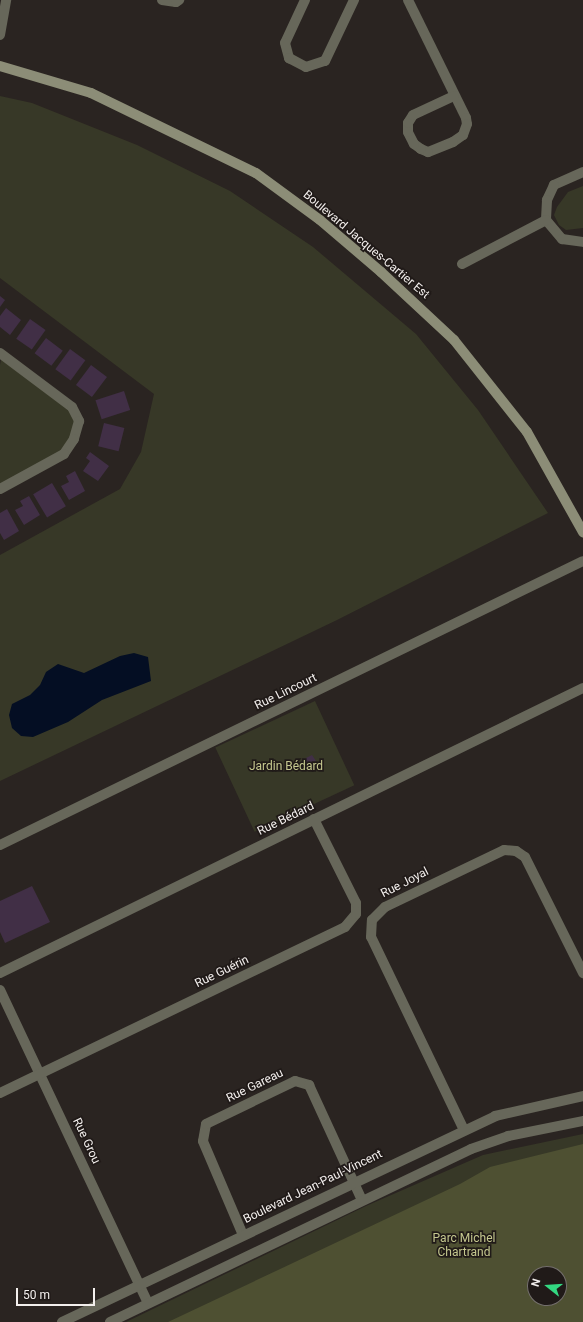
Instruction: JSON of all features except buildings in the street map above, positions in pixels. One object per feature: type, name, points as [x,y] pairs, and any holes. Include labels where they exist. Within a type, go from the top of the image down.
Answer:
[{"type":"main road","name":"Boulevard Jacques-Cartier Est","points":[[0,66],[91,93],[256,173],[320,220],[381,272],[454,340],[527,432],[583,532]]},
{"type":"street","points":[[0,35],[6,0]]},
{"type":"street","points":[[162,0],[176,2],[179,0]]},
{"type":"street","points":[[305,0],[285,43],[290,58],[306,67],[325,61],[354,0]]},
{"type":"street","points":[[408,0],[467,120],[466,131],[452,142],[428,152],[414,144],[408,132],[413,115],[454,96]]},
{"type":"street","points":[[583,172],[554,185],[547,200],[546,220],[562,239],[583,242]]},
{"type":"street","points":[[462,264],[546,220]]},
{"type":"street","points":[[0,365],[1,353]]},
{"type":"street","points":[[0,489],[64,454],[74,439],[78,421],[72,407],[1,353]]},
{"type":"street","name":"Rue Lincourt","points":[[0,845],[583,562]]},
{"type":"street","name":"Rue Bédard","points":[[0,973],[583,688]]},
{"type":"street","name":"Rue Guérin","points":[[0,1093],[345,927],[356,914],[356,904],[314,819]]},
{"type":"street","name":"Rue Joyal","points":[[464,1130],[371,937],[372,920],[385,907],[504,850],[516,851],[525,857],[583,972]]},
{"type":"street","name":"Rue Grou","points":[[0,990],[148,1303]]},
{"type":"street","name":"Rue Gareau","points":[[244,1235],[203,1141],[206,1124],[294,1081],[309,1085],[362,1200]]},
{"type":"street","name":"Boulevard Jean-Paul-Vincent","points":[[62,1322],[495,1116],[583,1096]]},
{"type":"street","points":[[110,1322],[471,1149],[508,1136],[583,1121]]},
{"type":"green space","points":[[0,96],[32,103],[137,145],[230,191],[313,247],[416,334],[478,410],[548,513],[337,620],[0,781],[0,555],[120,489],[141,452],[154,394],[0,278]]},
{"type":"green space","points":[[583,186],[583,228],[566,230],[559,225],[554,215],[557,207],[568,192]]},
{"type":"green space","points":[[2,354],[72,407],[79,421],[64,454],[0,489],[0,365]]},
{"type":"green space","name":"Jardin Bédard","points":[[315,701],[354,785],[255,832],[215,747]]},
{"type":"green space","name":"Parc Michel Chartrand","points":[[583,1134],[583,1322],[126,1322],[366,1206],[483,1155]]},
{"type":"green space","name":"Parc Michel Chartrand","points":[[583,1144],[583,1322],[168,1322],[460,1184],[490,1167]]},
{"type":"water","points":[[134,653],[148,657],[151,681],[102,700],[68,722],[33,737],[21,736],[12,728],[9,715],[12,704],[30,695],[40,685],[46,672],[58,664],[84,673],[120,656]]}]
